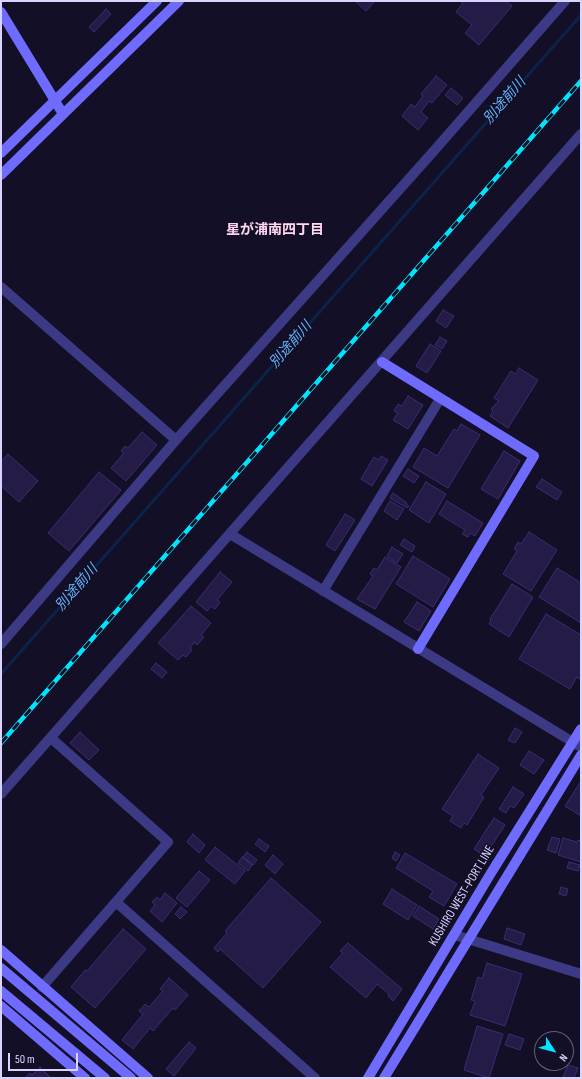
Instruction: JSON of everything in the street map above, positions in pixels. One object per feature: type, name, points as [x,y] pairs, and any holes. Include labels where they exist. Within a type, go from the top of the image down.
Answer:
[{"type":"street","points":[[1,154],[158,1]]},
{"type":"street","points":[[1,175],[179,1]]},
{"type":"street","points":[[1,644],[176,440],[432,153],[565,1]]},
{"type":"street","points":[[1,12],[54,102],[63,114]]},
{"type":"street","points":[[1,794],[581,134]]},
{"type":"street","points":[[1,286],[176,440]]},
{"type":"street","points":[[382,362],[534,456],[418,649]]},
{"type":"street","points":[[323,591],[440,399]]},
{"type":"street","points":[[230,534],[577,745]]},
{"type":"street","name":"KUSHIRO WEST-PORT LINE","points":[[368,1078],[455,935],[577,745],[581,729]]},
{"type":"street","points":[[42,987],[168,842],[51,738]]},
{"type":"street","points":[[384,1078],[581,755]]},
{"type":"street","points":[[116,902],[315,1078]]},
{"type":"street","points":[[455,935],[581,974]]},
{"type":"street","points":[[1,950],[148,1078]]},
{"type":"street","points":[[1,968],[131,1078]]},
{"type":"street","points":[[1,991],[105,1078]]},
{"type":"street","points":[[1,1006],[85,1078]]},
{"type":"building","points":[[355,1],[375,1],[366,11]]},
{"type":"building","points":[[460,1],[506,1],[512,6],[479,45],[465,33],[472,25],[456,12],[463,3]]},
{"type":"building","points":[[106,9],[111,14],[94,32],[89,27]]},
{"type":"building","points":[[436,76],[447,85],[432,103],[429,101],[421,112],[428,118],[418,130],[402,116],[411,104],[415,107],[423,96],[421,94]]},
{"type":"building","points":[[451,88],[463,98],[457,105],[445,95]]},
{"type":"building","points":[[443,310],[454,316],[446,328],[436,321]]},
{"type":"building","points":[[440,337],[447,341],[442,349],[435,345]]},
{"type":"building","points":[[430,344],[441,351],[427,373],[416,366]]},
{"type":"building","points":[[519,368],[538,380],[508,428],[490,416],[493,411],[491,409],[499,401],[494,398],[511,371],[516,374]]},
{"type":"building","points":[[408,396],[423,405],[408,429],[393,420],[398,413],[394,411],[398,404],[402,406]]},
{"type":"building","points":[[461,424],[480,435],[448,488],[413,467],[424,448],[437,456],[454,429],[457,431]]},
{"type":"building","points":[[142,432],[157,445],[126,481],[111,468],[124,453],[121,451],[125,446],[128,448]]},
{"type":"building","points":[[504,451],[520,461],[498,499],[481,489]]},
{"type":"building","points":[[8,454],[38,481],[19,502],[1,486],[1,462]]},
{"type":"building","points":[[381,456],[388,460],[372,486],[361,479],[374,457],[379,460]]},
{"type":"building","points":[[408,469],[419,476],[414,483],[403,476]]},
{"type":"building","points":[[99,472],[121,490],[69,551],[48,533]]},
{"type":"building","points":[[542,479],[562,492],[557,500],[536,487]]},
{"type":"building","points":[[426,482],[446,494],[429,523],[409,510]]},
{"type":"building","points":[[393,493],[409,506],[407,508],[390,498]]},
{"type":"building","points":[[390,501],[404,509],[397,520],[384,511]]},
{"type":"building","points":[[447,501],[483,523],[475,536],[470,533],[468,537],[462,534],[465,530],[439,514]]},
{"type":"building","points":[[345,514],[355,520],[335,551],[326,545]]},
{"type":"building","points":[[529,532],[557,550],[531,591],[503,574],[517,551],[514,549],[518,542],[521,544]]},
{"type":"building","points":[[404,539],[415,546],[412,552],[400,545]]},
{"type":"building","points":[[392,547],[403,554],[397,563],[387,556]]},
{"type":"building","points":[[413,556],[450,579],[433,607],[396,584]]},
{"type":"building","points":[[385,557],[401,567],[375,609],[357,599],[373,576],[370,574],[374,568],[377,570]]},
{"type":"building","points":[[557,568],[581,583],[581,623],[539,597]]},
{"type":"building","points":[[220,572],[232,582],[217,600],[220,602],[215,609],[211,606],[207,611],[196,602]]},
{"type":"building","points":[[512,584],[533,597],[509,637],[489,624],[490,619]]},
{"type":"building","points":[[417,602],[431,611],[419,631],[404,622]]},
{"type":"building","points":[[191,606],[211,623],[201,635],[204,637],[197,645],[194,642],[190,648],[192,650],[186,657],[183,655],[178,660],[158,643]]},
{"type":"building","points":[[546,614],[581,635],[581,680],[577,677],[570,689],[519,659]]},
{"type":"building","points":[[156,663],[167,672],[162,678],[151,669]]},
{"type":"building","points":[[515,728],[522,732],[515,743],[508,740]]},
{"type":"building","points":[[80,732],[99,750],[89,760],[70,743]]},
{"type":"building","points":[[529,751],[544,760],[534,774],[520,765]]},
{"type":"building","points":[[478,754],[499,768],[481,795],[484,797],[467,825],[464,823],[461,828],[450,821],[453,816],[442,809]]},
{"type":"building","points":[[581,781],[581,816],[565,806]]},
{"type":"building","points":[[513,787],[524,794],[514,808],[510,806],[506,813],[499,809]]},
{"type":"building","points":[[494,818],[505,825],[485,856],[474,849]]},
{"type":"building","points":[[193,834],[205,845],[199,853],[187,842]]},
{"type":"building","points":[[552,837],[560,839],[556,853],[547,850]]},
{"type":"building","points":[[563,838],[577,842],[578,840],[581,841],[581,862],[558,855]]},
{"type":"building","points":[[259,839],[269,846],[265,852],[255,844]]},
{"type":"building","points":[[215,847],[245,871],[235,884],[205,860]]},
{"type":"building","points":[[247,852],[257,860],[253,865],[243,857]]},
{"type":"building","points":[[395,852],[400,855],[396,861],[392,858]]},
{"type":"building","points":[[405,853],[457,884],[444,906],[429,897],[433,891],[396,868]]},
{"type":"building","points":[[273,855],[283,864],[275,874],[265,865]]},
{"type":"building","points":[[242,857],[252,865],[248,871],[238,863]]},
{"type":"building","points":[[569,862],[580,865],[578,871],[567,868]]},
{"type":"building","points":[[199,871],[210,880],[187,907],[176,898]]},
{"type":"building","points":[[271,878],[321,922],[263,988],[220,949],[218,952],[214,948],[227,933],[225,931]]},
{"type":"building","points":[[561,887],[568,889],[566,896],[559,894]]},
{"type":"building","points":[[392,889],[417,905],[408,920],[383,904]]},
{"type":"building","points":[[165,893],[177,903],[162,922],[150,911],[155,905],[152,902],[157,897],[160,900]]},
{"type":"building","points":[[419,906],[439,919],[433,929],[413,916]]},
{"type":"building","points":[[181,907],[187,912],[180,919],[175,914]]},
{"type":"building","points":[[507,928],[525,934],[521,945],[504,939]]},
{"type":"building","points":[[123,929],[146,949],[95,1008],[71,987],[85,970],[87,971]]},
{"type":"building","points":[[348,943],[402,989],[393,1001],[388,996],[389,994],[377,984],[366,998],[330,967],[343,953],[340,951]]},
{"type":"building","points":[[487,963],[522,974],[505,1026],[470,1015],[475,1001],[471,1000],[478,977],[482,979]]},
{"type":"building","points":[[169,978],[188,995],[175,1010],[173,1008],[153,1031],[150,1028],[133,1049],[122,1040],[143,1014],[139,1011],[145,1004],[149,1007],[163,991],[160,989]]},
{"type":"building","points":[[477,1026],[503,1034],[489,1078],[464,1070]]},
{"type":"building","points":[[509,1034],[524,1039],[520,1050],[505,1045]]},
{"type":"building","points":[[189,1042],[196,1048],[174,1076],[166,1069]]},
{"type":"building","points":[[40,1067],[51,1078],[25,1078],[30,1073],[32,1075]]},
{"type":"building","points":[[574,1067],[578,1068],[574,1078],[563,1077],[566,1071],[574,1071]]},
{"type":"waterway","name":"別途前川","points":[[1,674],[581,15]]},
{"type":"railway","points":[[1,743],[581,81]]},
{"type":"district","name":"星が浦南四丁目","points":[[275,230]]}]
